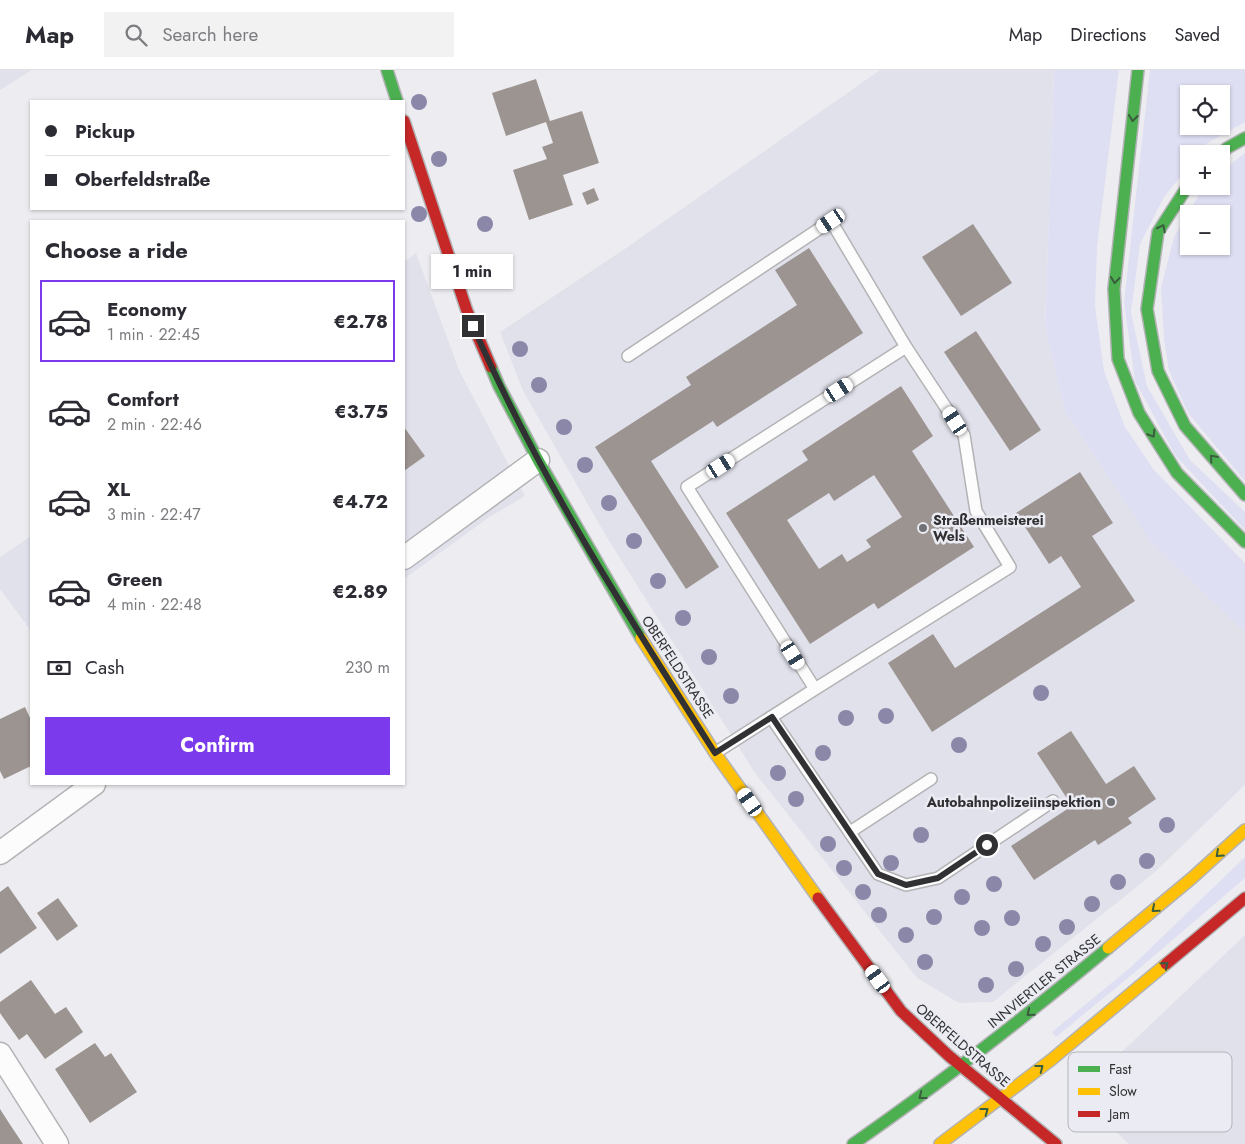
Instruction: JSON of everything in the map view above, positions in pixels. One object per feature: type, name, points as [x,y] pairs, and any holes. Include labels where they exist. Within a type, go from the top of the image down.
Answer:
[{"type":"main road","points":[[387,70],[397,100]]},
{"type":"main road","points":[[1138,70],[1114,289],[1118,359],[1139,413],[1177,473],[1245,542]]},
{"type":"main road","name":"OBERFELDSTRASSE","points":[[405,124],[467,311],[499,386],[538,460],[635,629],[715,753],[795,867],[901,1011],[919,1030],[960,1065],[1043,1130],[1056,1144]]},
{"type":"main road","points":[[1230,146],[1245,138]]},
{"type":"main road","points":[[1182,195],[1158,232],[1147,309],[1158,371],[1185,426],[1245,495]]},
{"type":"main road","name":"INNVIERTLER STRASSE","points":[[854,1144],[918,1099],[1020,1021],[1192,878],[1245,830]]},
{"type":"main road","points":[[940,1144],[1074,1041],[1245,898]]},
{"type":"street","points":[[405,557],[538,460]]},
{"type":"street","points":[[0,853],[93,785]]},
{"type":"street","points":[[0,1054],[57,1144]]},
{"type":"lane","points":[[628,356],[831,221],[906,347],[964,435],[976,511],[1010,567],[715,753]]},
{"type":"lane","points":[[814,689],[687,487],[906,347]]},
{"type":"lane","points":[[772,717],[878,874],[906,885],[938,878],[1053,801]]},
{"type":"lane","points":[[850,832],[931,779]]},
{"type":"shaded area","points":[[0,70],[32,70],[0,90]]},
{"type":"shaded area","points":[[880,70],[1054,70],[1045,327],[1065,411],[1152,544],[1245,632],[1245,785],[1154,873],[993,1002],[959,1003],[917,978],[755,773],[606,536],[523,391],[500,332],[629,246]]},
{"type":"shaded area","points":[[1054,70],[1119,70],[1097,247],[1095,306],[1104,371],[1125,427],[1154,470],[1245,563],[1245,632],[1152,544],[1065,411],[1045,327]]},
{"type":"shaded area","points":[[1150,70],[1245,70],[1245,122],[1230,130],[1230,85],[1180,85],[1180,135],[1222,135],[1205,145],[1180,145],[1180,177],[1164,197],[1140,244],[1131,312],[1147,386],[1190,460],[1245,512],[1245,530],[1175,455],[1135,381],[1124,302]]},
{"type":"shaded area","points":[[1245,153],[1245,481],[1188,413],[1169,371],[1164,339],[1161,288],[1174,237],[1180,227],[1180,255],[1230,255],[1230,205],[1193,205],[1199,195],[1230,195],[1230,165]]},
{"type":"shaded area","points":[[416,253],[459,370],[525,496],[488,518],[405,578],[405,261]]},
{"type":"shaded area","points":[[30,537],[30,630],[0,589],[0,557]]},
{"type":"shaded area","points":[[1245,857],[1245,878],[1056,1037],[1052,1032],[1131,967]]},
{"type":"shaded area","points":[[1245,935],[1245,1144],[1129,1144],[1116,1132],[1232,1132],[1232,1052],[1122,1052]]},
{"type":"building","points":[[536,79],[550,121],[582,111],[599,163],[563,175],[573,205],[529,220],[513,170],[547,159],[542,147],[553,143],[546,122],[506,136],[492,93]]},
{"type":"building","points":[[594,188],[599,200],[587,205],[582,193]]},
{"type":"building","points":[[973,224],[1012,283],[961,316],[922,257]]},
{"type":"building","points":[[809,248],[863,333],[717,427],[713,421],[651,461],[719,567],[686,589],[595,447],[691,385],[686,377],[797,305],[775,270]]},
{"type":"building","points":[[976,331],[1041,430],[1010,451],[944,352]]},
{"type":"building","points":[[901,386],[933,436],[912,451],[974,547],[878,609],[874,603],[810,644],[726,513],[808,460],[802,451]],"holes":[[[874,475],[902,517],[866,540],[871,547],[847,562],[842,554],[819,569],[787,520],[829,493],[834,501]]]},
{"type":"building","points":[[405,428],[425,456],[405,470]]},
{"type":"building","points":[[1080,472],[1113,523],[1092,536],[1135,601],[932,732],[888,663],[933,634],[955,668],[1081,587],[1061,556],[1049,564],[1016,513]]},
{"type":"building","points":[[25,707],[30,718],[30,766],[4,779],[0,771],[0,719]]},
{"type":"building","name":"Autobahnpolizeiinspektion","points":[[1071,731],[1106,784],[1134,766],[1156,799],[1128,818],[1132,823],[1098,845],[1095,840],[1034,880],[1011,846],[1072,806],[1037,753]]},
{"type":"building","points":[[8,886],[37,928],[0,954],[0,892]]},
{"type":"building","points":[[58,898],[78,926],[57,941],[37,913]]},
{"type":"building","points":[[31,980],[55,1014],[66,1007],[83,1032],[45,1059],[27,1034],[19,1040],[0,1013],[0,1002]]},
{"type":"building","points":[[95,1043],[105,1057],[111,1053],[137,1092],[90,1123],[55,1069]]},
{"type":"building","points":[[0,1109],[9,1123],[23,1144],[0,1144]]},
{"type":"traffic: fast","points":[[387,70],[397,100]]},
{"type":"traffic: fast","points":[[1138,70],[1114,289],[1118,359],[1139,413],[1177,473],[1245,542]]},
{"type":"traffic: fast","points":[[1230,146],[1245,138]]},
{"type":"traffic: fast","points":[[1182,195],[1158,232],[1147,309],[1158,371],[1185,426],[1245,495]]},
{"type":"traffic: fast","points":[[491,367],[538,460],[641,638]]},
{"type":"traffic: fast","points":[[853,1144],[982,1049],[1108,948]]},
{"type":"traffic: slow","points":[[641,638],[715,753],[818,898]]},
{"type":"traffic: slow","points":[[1108,948],[1192,878],[1245,830]]},
{"type":"traffic: slow","points":[[940,1144],[1051,1060],[1166,964]]},
{"type":"traffic: jam","points":[[405,124],[467,311],[491,367]]},
{"type":"traffic: jam","points":[[818,898],[901,1011],[949,1056],[1056,1144]]},
{"type":"traffic: jam","points":[[1166,964],[1245,898]]},
{"type":"place","name":"Straßenmeisterei Wels","points":[[923,528]]},
{"type":"place","name":"Autobahnpolizeiinspektion","points":[[1111,802]]},
{"type":"route","points":[[473,326],[499,386],[538,460],[635,629],[715,753],[772,717],[878,874],[906,885],[938,878],[987,845]]}]
